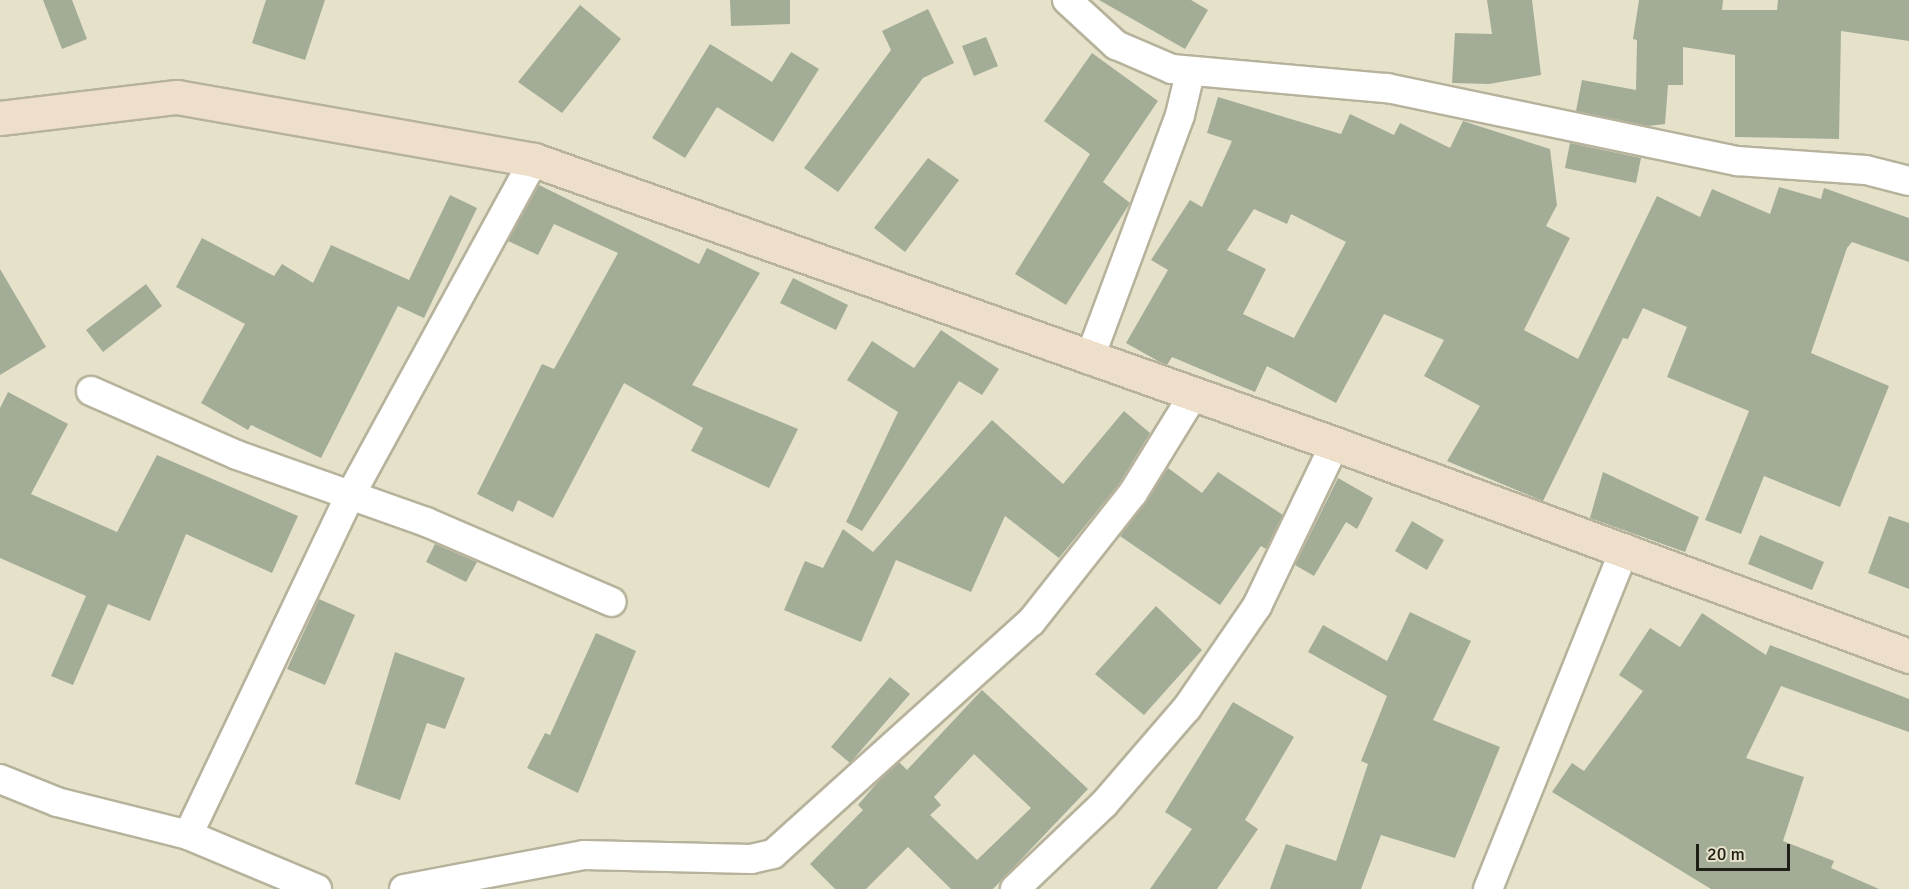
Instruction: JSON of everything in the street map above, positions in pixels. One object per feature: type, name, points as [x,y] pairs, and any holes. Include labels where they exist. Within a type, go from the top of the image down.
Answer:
[{"type":"street","points":[[1067,0],[1116,45],[1190,73],[1387,88],[1737,161],[1866,170],[1909,181]]},
{"type":"street","points":[[1089,360],[1180,115],[1190,73]]},
{"type":"street","points":[[0,118],[177,97],[534,160],[1192,397],[1335,444],[1909,656]]},
{"type":"street","points":[[188,835],[351,494],[534,160]]},
{"type":"street","points":[[91,391],[237,454],[351,494],[612,602]]},
{"type":"street","points":[[404,889],[584,855],[751,859],[773,854],[1031,622],[1132,493],[1192,397]]},
{"type":"street","points":[[1015,889],[1104,804],[1187,708],[1257,606],[1335,444]]},
{"type":"street","points":[[1488,889],[1624,549]]},
{"type":"street","points":[[0,779],[57,802],[188,835],[317,889]]},
{"type":"building","points":[[43,0],[72,0],[87,39],[62,49]]},
{"type":"building","points":[[266,0],[325,0],[305,60],[252,43]]},
{"type":"building","points":[[730,0],[790,0],[790,24],[731,26]]},
{"type":"building","points":[[1099,0],[1191,0],[1208,10],[1185,49]]},
{"type":"building","points":[[1487,0],[1532,0],[1541,75],[1489,84],[1452,83],[1455,33],[1492,34]]},
{"type":"building","points":[[1639,0],[1723,0],[1722,10],[1777,10],[1778,0],[1909,0],[1909,41],[1841,31],[1839,139],[1735,137],[1735,55],[1683,47],[1683,85],[1668,85],[1665,124],[1648,126],[1576,111],[1582,80],[1636,90],[1637,40],[1633,39]]},
{"type":"building","points":[[580,5],[621,39],[562,113],[518,82]]},
{"type":"building","points":[[928,9],[954,63],[923,78],[838,192],[804,168],[891,50],[882,31]]},
{"type":"building","points":[[986,37],[998,66],[974,76],[962,46]]},
{"type":"building","points":[[710,44],[772,82],[791,52],[819,69],[773,142],[717,107],[685,158],[652,138]]},
{"type":"building","points":[[1092,53],[1158,101],[1103,182],[1130,203],[1066,305],[1015,274],[1090,154],[1044,121]]},
{"type":"building","points":[[1218,97],[1341,134],[1350,114],[1394,135],[1400,123],[1450,148],[1463,121],[1550,149],[1557,205],[1546,226],[1570,238],[1524,330],[1578,359],[1657,196],[1700,217],[1712,189],[1770,214],[1779,187],[1821,199],[1824,188],[1909,218],[1909,262],[1852,242],[1847,248],[1811,353],[1889,386],[1840,507],[1764,476],[1741,534],[1705,520],[1749,411],[1667,377],[1687,327],[1643,308],[1628,339],[1623,338],[1543,501],[1447,461],[1480,406],[1424,376],[1444,340],[1384,314],[1336,403],[1267,366],[1255,392],[1172,357],[1167,365],[1126,343],[1168,270],[1151,260],[1190,200],[1202,207],[1232,141],[1207,133]],"holes":[[[1254,209],[1287,224],[1291,214],[1346,242],[1294,338],[1243,314],[1266,269],[1227,250]]]},
{"type":"building","points":[[1570,143],[1641,158],[1636,183],[1565,168]]},
{"type":"building","points":[[928,158],[959,180],[905,252],[874,228]]},
{"type":"building","points":[[539,185],[699,264],[707,248],[760,273],[692,385],[798,429],[769,488],[691,451],[703,428],[624,383],[553,518],[518,500],[513,512],[477,494],[542,364],[554,369],[618,253],[554,224],[538,255],[508,241]]},
{"type":"building","points":[[450,195],[477,208],[424,318],[398,306],[321,458],[251,425],[248,430],[201,403],[245,324],[176,287],[202,238],[274,276],[282,264],[313,283],[331,245],[409,280]]},
{"type":"building","points":[[0,269],[46,347],[0,375]]},
{"type":"building","points":[[793,278],[848,305],[836,330],[780,303]]},
{"type":"building","points":[[146,284],[162,306],[103,352],[86,330]]},
{"type":"building","points":[[941,330],[999,369],[982,395],[959,381],[862,531],[846,522],[898,412],[847,380],[872,341],[914,368]]},
{"type":"building","points":[[8,392],[68,424],[31,494],[117,532],[157,455],[298,516],[272,573],[186,534],[150,621],[108,604],[73,685],[51,676],[86,596],[0,558],[0,408]]},
{"type":"building","points":[[1124,411],[1150,433],[1119,484],[1059,558],[1005,516],[971,592],[896,560],[861,642],[784,610],[805,561],[823,568],[843,529],[873,552],[992,420],[1063,484]]},
{"type":"building","points":[[1168,468],[1202,493],[1218,472],[1283,515],[1266,549],[1261,546],[1220,605],[1120,536]]},
{"type":"building","points":[[1603,472],[1699,517],[1685,552],[1590,518]]},
{"type":"building","points":[[1338,478],[1373,498],[1357,529],[1346,522],[1314,576],[1295,565]]},
{"type":"building","points":[[1889,516],[1909,523],[1909,589],[1868,573]]},
{"type":"building","points":[[1412,521],[1444,540],[1427,570],[1395,551]]},
{"type":"building","points":[[1760,535],[1824,562],[1812,590],[1748,564]]},
{"type":"building","points":[[435,544],[477,562],[466,582],[426,562]]},
{"type":"building","points":[[319,599],[355,615],[325,685],[287,669]]},
{"type":"building","points":[[1156,606],[1202,650],[1144,715],[1095,674]]},
{"type":"building","points":[[1410,612],[1471,641],[1433,720],[1500,747],[1455,858],[1381,835],[1361,889],[1270,889],[1286,844],[1336,861],[1368,764],[1361,761],[1387,696],[1308,652],[1323,625],[1387,661]]},
{"type":"building","points":[[1702,613],[1766,655],[1770,645],[1909,699],[1909,732],[1781,686],[1746,758],[1804,777],[1783,841],[1834,861],[1831,868],[1879,889],[1711,889],[1552,792],[1572,763],[1584,771],[1643,691],[1619,675],[1650,628],[1680,647]]},
{"type":"building","points":[[596,633],[636,651],[578,793],[527,768],[545,733],[550,735]]},
{"type":"building","points":[[395,652],[465,678],[445,729],[427,723],[400,800],[355,784]]},
{"type":"building","points":[[890,677],[910,694],[850,763],[831,747]]},
{"type":"building","points":[[982,690],[1088,789],[993,889],[951,889],[908,847],[866,889],[835,889],[810,864],[863,810],[858,805],[876,784],[899,762],[907,770]],"holes":[[[974,754],[1031,808],[977,860],[930,815],[941,805],[934,797]]]},
{"type":"building","points":[[1233,702],[1294,737],[1245,820],[1258,829],[1217,889],[1150,889],[1192,829],[1165,812]]}]
